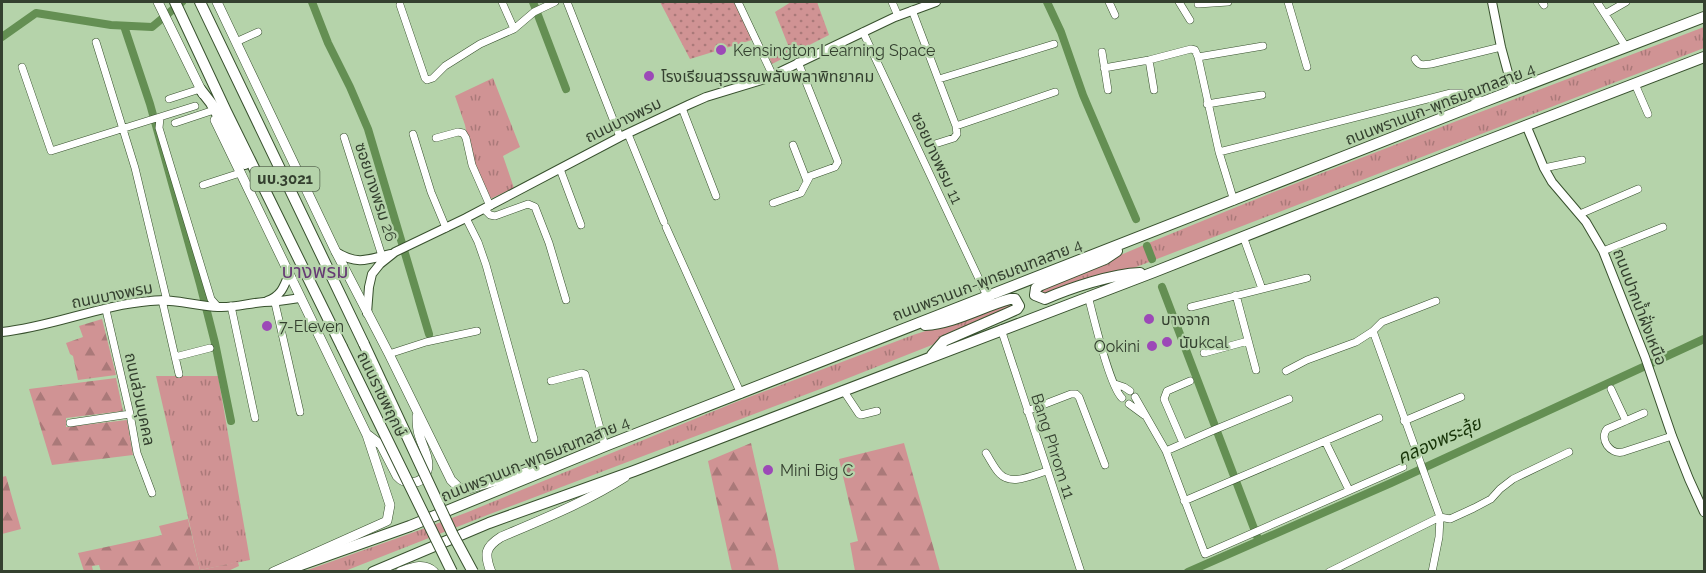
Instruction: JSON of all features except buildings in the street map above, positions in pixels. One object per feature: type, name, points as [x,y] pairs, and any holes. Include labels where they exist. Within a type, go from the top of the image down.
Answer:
[{"type":"main road","name":"ถนนราชพฤกษ์","points":[[175,2],[452,572]]},
{"type":"main road","name":"ถนนราชพฤกษ์","points":[[200,2],[452,533],[473,572]]},
{"type":"main road","name":"นบ.3021","points":[[218,3],[236,42]]},
{"type":"main road","name":"นบ.3021","points":[[160,4],[212,113]]},
{"type":"main road","name":"ถนนพรานนก-พุทธมณฑลสาย 4","points":[[281,572],[421,522],[569,460],[1704,17]]},
{"type":"main road","name":"ถนนราชพฤกษ์","points":[[236,42],[336,252],[451,480],[459,488],[464,489],[569,460]]},
{"type":"main road","points":[[373,572],[489,523],[634,471],[1704,57]]},
{"type":"main road","points":[[200,88],[211,103],[248,169],[260,178]]},
{"type":"main road","name":"ถนนราชพฤกษ์","points":[[212,113],[368,435],[390,505],[387,521],[273,572]]},
{"type":"main road","points":[[1126,242],[1119,250],[1105,259],[1036,288],[1035,295],[1045,299],[1124,274],[1149,273]]},
{"type":"main road","points":[[916,324],[936,324],[953,320],[1010,299],[1018,302],[1017,309],[944,341],[931,356]]},
{"type":"main road","points":[[368,435],[381,445],[400,480],[416,482],[425,476],[428,465],[417,429],[417,413]]},
{"type":"main road","points":[[491,572],[486,560],[489,544],[600,494],[634,471]]},
{"type":"main road","points":[[400,572],[424,566],[431,568],[434,572]]},
{"type":"main road","points":[[465,572],[474,570],[479,572]]},
{"type":"street","points":[[502,2],[514,29]]},
{"type":"street","points":[[400,4],[427,80],[480,44],[514,29],[536,10],[555,2]]},
{"type":"street","points":[[567,2],[624,136],[741,394]]},
{"type":"street","points":[[738,2],[772,76]]},
{"type":"street","points":[[892,2],[898,16]]},
{"type":"street","name":"ถนนบางพรม","points":[[336,252],[353,261],[382,256],[401,249],[682,108],[706,97],[772,76],[898,16],[936,2]]},
{"type":"street","points":[[1109,2],[1115,15]]},
{"type":"street","points":[[1179,2],[1190,20]]},
{"type":"street","points":[[1198,4],[1228,2]]},
{"type":"street","points":[[1288,2],[1307,67]]},
{"type":"street","points":[[1491,2],[1513,91]]},
{"type":"street","points":[[1597,2],[1626,47]]},
{"type":"street","points":[[1605,14],[1626,2]]},
{"type":"street","points":[[912,10],[956,126],[957,134],[954,138],[935,144]]},
{"type":"street","points":[[236,42],[258,32]]},
{"type":"street","name":"ซอยบางพรม 11","points":[[863,32],[987,296]]},
{"type":"street","points":[[96,42],[135,168],[179,374]]},
{"type":"street","points":[[939,80],[1054,44]]},
{"type":"street","points":[[1198,57],[1263,46]]},
{"type":"street","points":[[1414,58],[1421,66],[1501,47]]},
{"type":"street","points":[[1104,68],[1191,49],[1195,51],[1219,152],[1234,201]]},
{"type":"street","points":[[1102,52],[1108,90]]},
{"type":"street","points":[[1149,60],[1154,90]]},
{"type":"street","points":[[773,203],[801,194],[810,177],[835,167],[838,162],[798,62]]},
{"type":"street","points":[[22,67],[51,151],[195,106]]},
{"type":"street","points":[[1635,84],[1648,114]]},
{"type":"street","points":[[169,99],[200,88]]},
{"type":"street","points":[[956,126],[1055,92]]},
{"type":"street","points":[[1219,152],[1451,93],[1464,93],[1483,102]]},
{"type":"street","points":[[1208,104],[1262,95]]},
{"type":"street","points":[[682,108],[716,196]]},
{"type":"street","points":[[175,123],[212,113]]},
{"type":"street","points":[[157,119],[212,299],[217,307]]},
{"type":"street","name":"ถนนปากน้ำฝั่งเหนือ","points":[[1526,125],[1552,182],[1580,214],[1603,251],[1649,369],[1672,436],[1704,512]]},
{"type":"street","points":[[436,138],[458,132],[466,138],[472,165],[490,214],[495,216],[528,204],[535,207],[549,243],[566,300]]},
{"type":"street","points":[[413,134],[431,192],[446,228]]},
{"type":"street","name":"ซอยบางพรม 26","points":[[344,137],[382,256]]},
{"type":"street","points":[[793,145],[807,181]]},
{"type":"street","points":[[1544,168],[1582,160]]},
{"type":"street","points":[[560,169],[581,225]]},
{"type":"street","points":[[203,184],[240,172]]},
{"type":"street","points":[[1580,214],[1638,189]]},
{"type":"street","points":[[466,218],[486,265],[534,439]]},
{"type":"street","points":[[1603,251],[1663,227]]},
{"type":"street","points":[[1243,236],[1262,289]]},
{"type":"street","name":"ถนนบางพรม","points":[[367,314],[372,274],[380,264],[401,249]]},
{"type":"street","points":[[264,302],[278,296],[289,274]]},
{"type":"street","points":[[1191,307],[1307,278]]},
{"type":"street","points":[[1236,295],[1256,370]]},
{"type":"street","points":[[1088,296],[1108,367],[1122,398]]},
{"type":"street","name":"ถนนบางพรม","points":[[2,332],[22,330],[134,303],[164,301],[217,307],[275,303],[300,298]]},
{"type":"street","points":[[1286,371],[1307,360],[1356,342],[1382,322],[1436,301]]},
{"type":"street","points":[[275,303],[300,412]]},
{"type":"street","points":[[231,306],[255,418]]},
{"type":"street","name":"ถนนส่วนบุคคล","points":[[106,309],[137,453],[152,493]]},
{"type":"street","name":"Bang Phrom 11","points":[[1001,329],[1081,572]]},
{"type":"street","points":[[389,354],[426,342],[477,331]]},
{"type":"street","points":[[1373,331],[1440,517],[1432,572]]},
{"type":"street","points":[[1204,353],[1248,341]]},
{"type":"street","points":[[175,357],[210,348]]},
{"type":"street","points":[[551,381],[585,374],[605,446]]},
{"type":"street","points":[[1182,443],[1164,399],[1167,391],[1190,381]]},
{"type":"street","points":[[1115,384],[1133,394],[1166,451],[1205,554],[1402,467]]},
{"type":"street","points":[[1611,389],[1626,421]]},
{"type":"street","points":[[843,390],[858,414],[877,411]]},
{"type":"street","points":[[1027,411],[1076,394],[1105,465]]},
{"type":"street","points":[[1404,421],[1461,397]]},
{"type":"street","points":[[1166,451],[1289,399]]},
{"type":"street","points":[[1129,404],[1144,415]]},
{"type":"street","points":[[1644,413],[1607,429],[1604,438],[1612,451],[1617,453],[1672,436]]},
{"type":"street","points":[[70,423],[130,414]]},
{"type":"street","points":[[1184,501],[1379,418]]},
{"type":"street","points":[[1326,441],[1349,490]]},
{"type":"street","points":[[1329,572],[1440,517],[1450,519],[1474,508],[1491,499],[1513,479],[1569,452]]},
{"type":"street","points":[[986,453],[999,473],[1009,480],[1047,471]]},
{"type":"green space","name":"Kensington Learning Space","points":[[660,2],[734,2],[752,40],[690,59]]},
{"type":"green space","points":[[791,2],[817,2],[829,35],[772,64],[768,55],[788,45],[775,12]]},
{"type":"green space","points":[[1704,27],[1704,48],[1131,269],[1041,296],[1041,292],[1049,286],[1211,217]]},
{"type":"green space","points":[[493,78],[520,147],[503,156],[514,188],[490,199],[472,161],[465,125],[455,96]]},
{"type":"green space","points":[[1010,304],[1011,306],[932,345],[345,571],[302,572],[468,512],[736,402],[913,335]]},
{"type":"green space","points":[[102,319],[116,375],[78,380],[73,356],[66,343],[83,337],[79,326]]},
{"type":"green space","points":[[156,376],[218,376],[250,560],[200,570]]},
{"type":"green space","points":[[116,378],[123,411],[66,418],[66,427],[127,420],[133,455],[52,465],[29,389]]},
{"type":"green space","points":[[751,443],[779,571],[732,571],[731,567],[708,461]]},
{"type":"green space","points":[[904,443],[940,571],[855,571],[850,543],[858,541],[839,459]]},
{"type":"green space","points":[[6,476],[21,529],[2,534],[2,477]]},
{"type":"green space","points":[[188,519],[200,570],[238,562],[239,566],[226,572],[101,572],[99,565],[92,566],[93,571],[84,571],[78,553],[162,535],[159,526]]},
{"type":"waterway","points":[[2,37],[36,13],[111,25],[152,27],[182,2]]},
{"type":"waterway","points":[[312,2],[328,43],[368,129],[429,334]]},
{"type":"waterway","points":[[533,2],[566,89]]},
{"type":"waterway","points":[[1047,2],[1061,32],[1083,95],[1136,219]]},
{"type":"waterway","points":[[124,26],[150,104],[200,284],[231,421]]},
{"type":"waterway","points":[[1147,246],[1152,259]]},
{"type":"waterway","points":[[1162,287],[1258,539]]},
{"type":"waterway","name":"คลองพระลุ้ย","points":[[1188,572],[1391,483],[1704,339]]},
{"type":"place","name":"Kensington Learning Space","points":[[721,50]]},
{"type":"place","name":"โรงเรียนสุวรรณพลับพลาพิทยาคม","points":[[649,76]]},
{"type":"place","name":"บางจาก","points":[[1149,319]]},
{"type":"place","name":"7-Eleven","points":[[267,326]]},
{"type":"place","name":"นับkcal","points":[[1167,342]]},
{"type":"place","name":"Ookini","points":[[1152,346]]},
{"type":"place","name":"Mini Big C","points":[[768,470]]},
{"type":"district","name":"บางพรม","points":[[315,271]]}]
